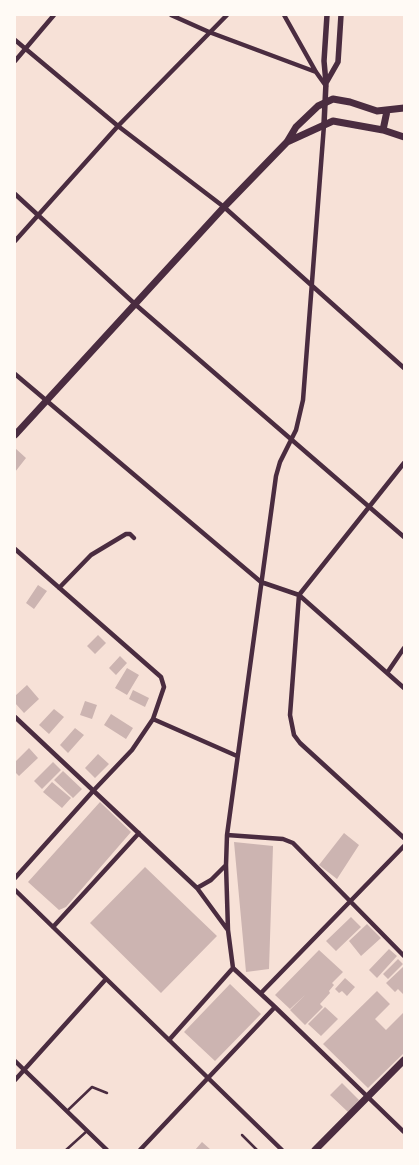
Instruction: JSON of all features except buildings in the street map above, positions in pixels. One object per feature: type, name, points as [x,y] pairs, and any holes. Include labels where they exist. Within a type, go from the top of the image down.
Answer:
[{"type":"main road","points":[[15,435],[224,207],[287,142],[296,127],[308,114],[325,102],[333,99],[377,111],[404,108]]},
{"type":"main road","points":[[383,130],[387,111]]},
{"type":"main road","points":[[287,142],[333,121],[383,130],[404,138]]},
{"type":"main road","points":[[315,1150],[404,1060]]},
{"type":"street","points":[[15,61],[54,15]]},
{"type":"street","points":[[171,15],[209,32],[316,72]]},
{"type":"street","points":[[15,241],[118,126],[227,15]]},
{"type":"street","points":[[284,15],[316,72],[326,85]]},
{"type":"street","points":[[327,15],[324,61],[326,85],[324,124],[303,400],[300,418],[280,462],[276,476],[227,835],[228,930],[233,968],[404,1132]]},
{"type":"street","points":[[326,85],[338,62],[341,15]]},
{"type":"street","points":[[15,40],[118,126],[224,207],[404,368]]},
{"type":"street","points":[[15,194],[136,305],[404,537]]},
{"type":"street","points":[[15,374],[261,582],[299,595],[404,688]]},
{"type":"street","points":[[404,463],[299,595],[290,715],[296,739],[404,838]]},
{"type":"street","points":[[59,588],[91,555],[126,534],[130,534],[134,538]]},
{"type":"street","points":[[15,549],[161,677],[164,686],[153,719],[132,750],[15,878]]},
{"type":"street","points":[[387,673],[404,648]]},
{"type":"street","points":[[15,717],[197,888],[228,930]]},
{"type":"street","points":[[153,719],[237,756]]},
{"type":"street","points":[[53,928],[139,833]]},
{"type":"street","points":[[227,835],[288,841],[351,901],[404,956]]},
{"type":"street","points":[[261,993],[404,846]]},
{"type":"street","points":[[197,888],[211,880],[226,865]]},
{"type":"street","points":[[15,890],[282,1150]]},
{"type":"street","points":[[169,1040],[233,968]]},
{"type":"street","points":[[15,1080],[106,978]]},
{"type":"street","points":[[140,1150],[275,1007]]},
{"type":"street","points":[[15,1061],[106,1150]]},
{"type":"lane","points":[[66,1111],[92,1087],[107,1093]]},
{"type":"lane","points":[[66,1150],[86,1131]]},
{"type":"lane","points":[[242,1135],[257,1150]]}]
